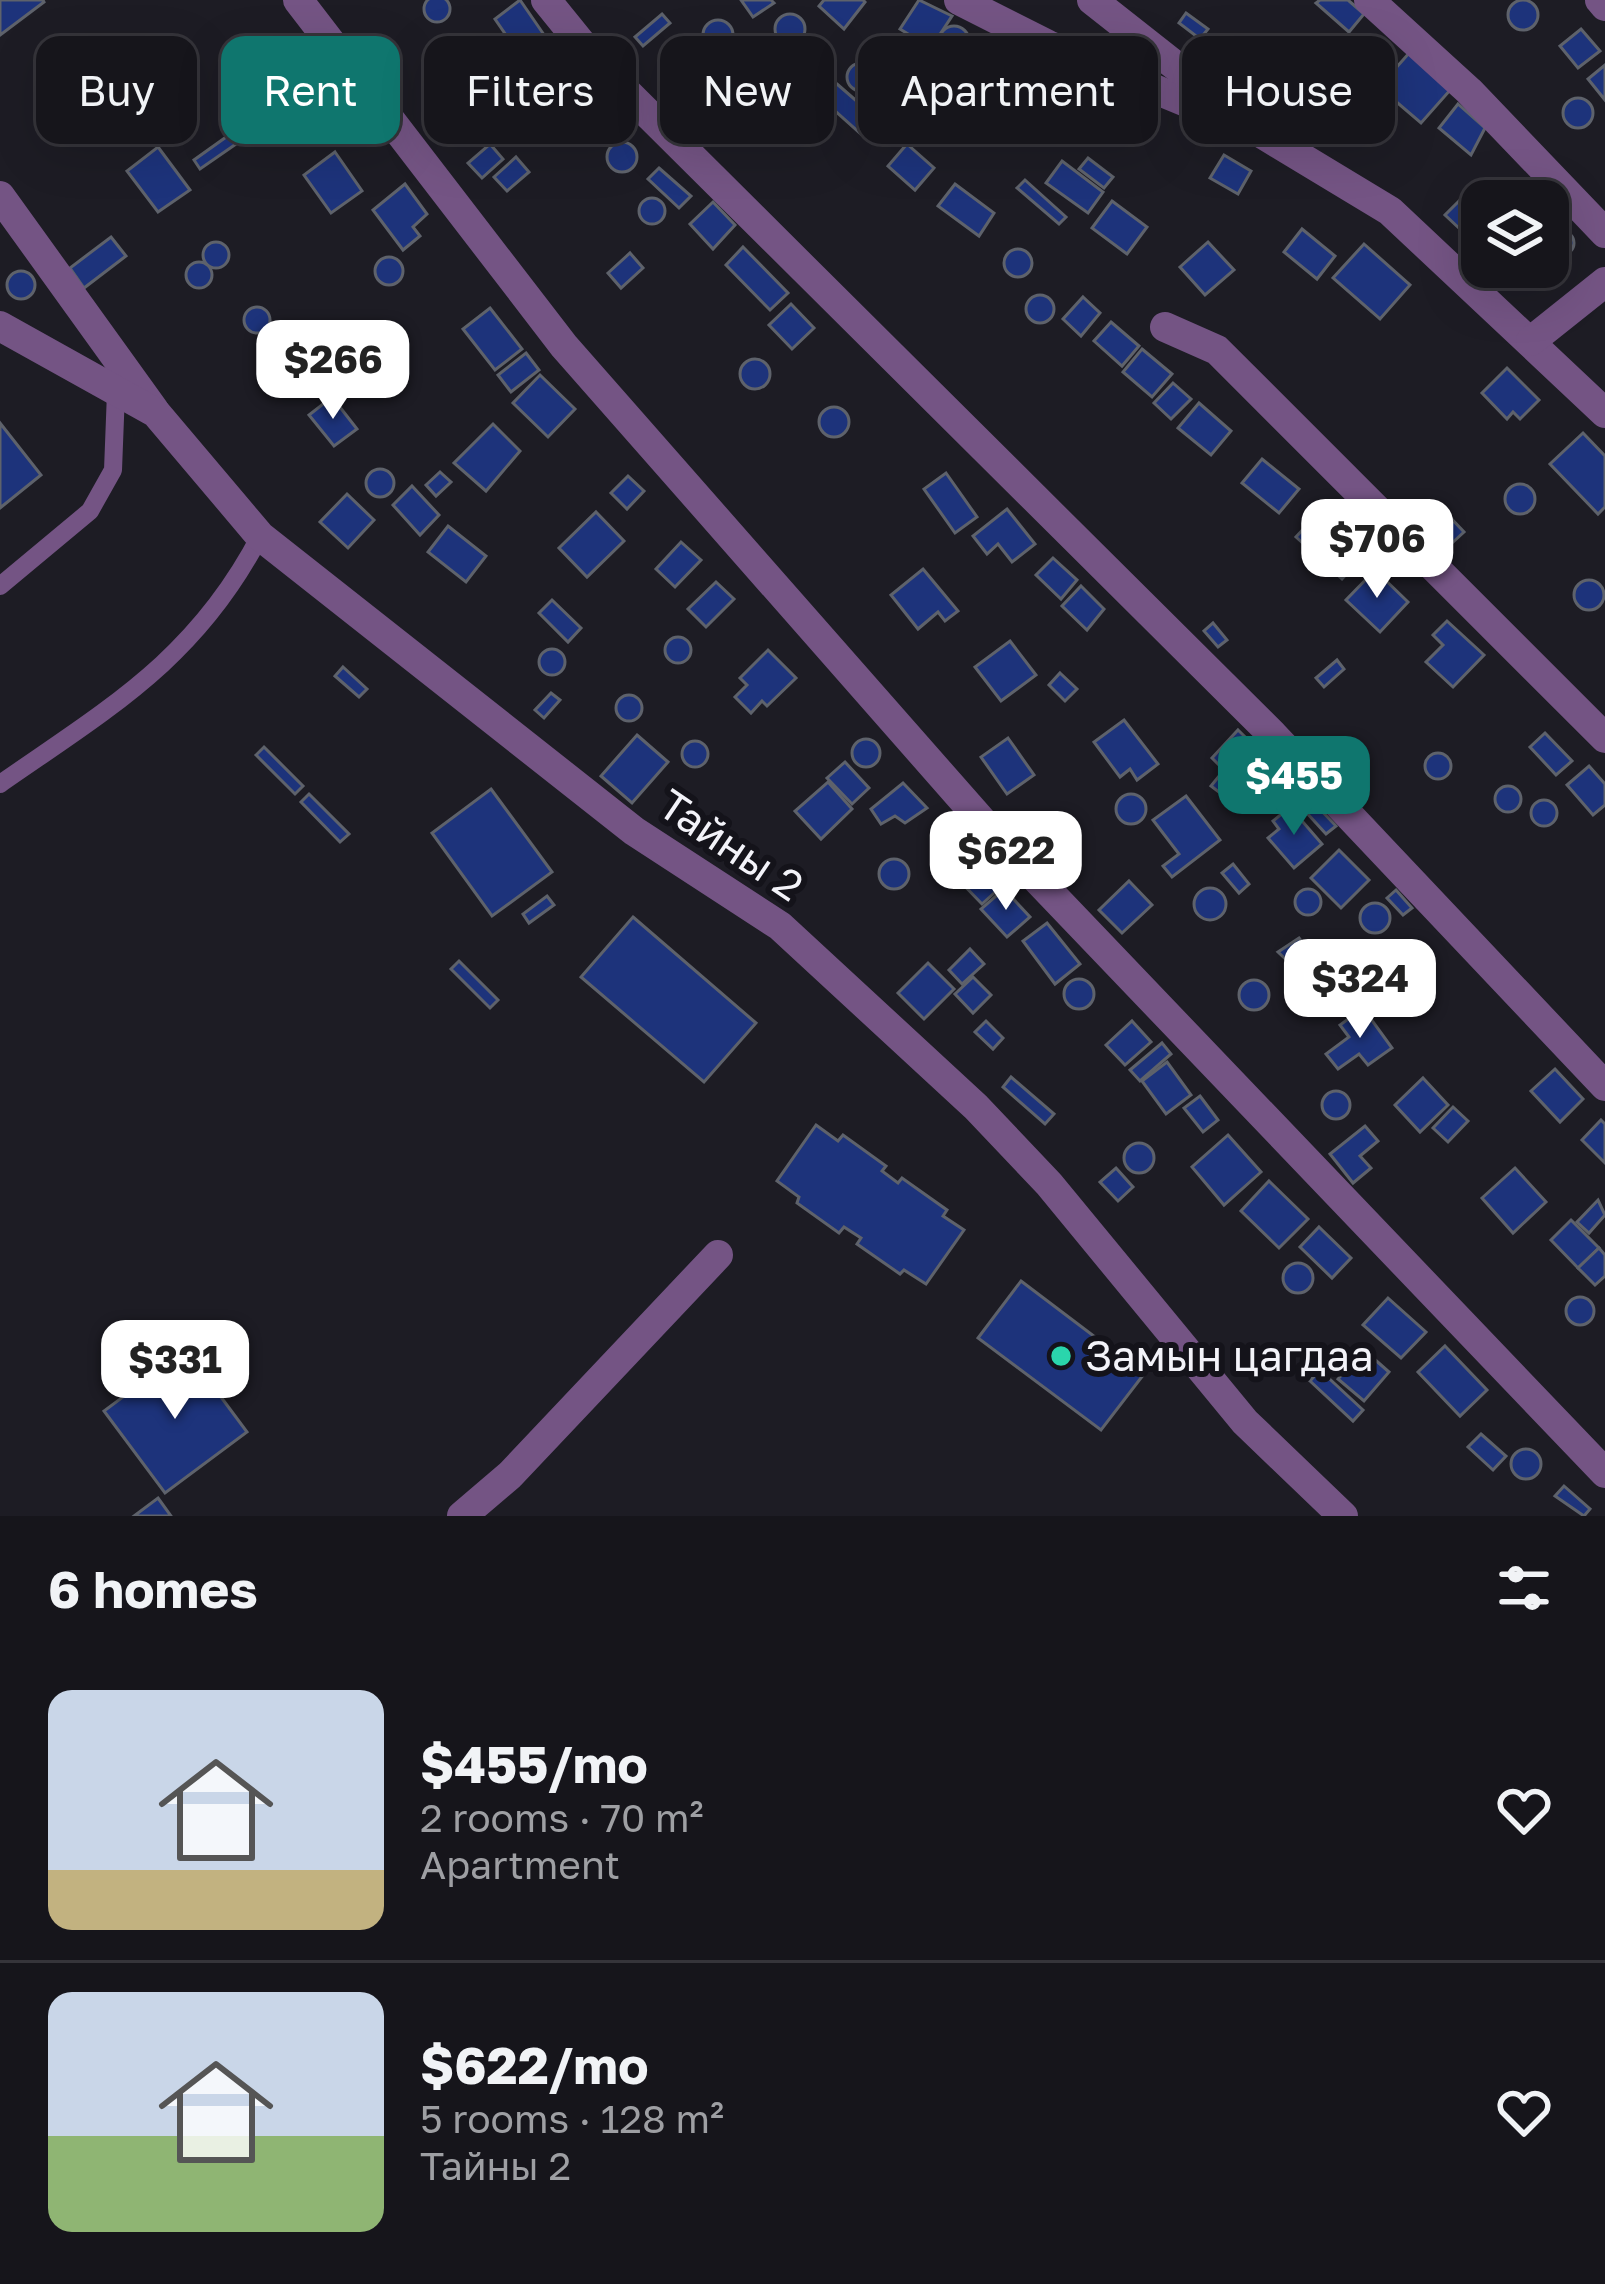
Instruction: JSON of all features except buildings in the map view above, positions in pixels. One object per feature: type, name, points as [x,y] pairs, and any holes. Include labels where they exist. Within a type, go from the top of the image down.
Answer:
[{"type":"street","points":[[298,0],[564,346],[987,827],[1605,1473]]},
{"type":"street","points":[[546,0],[598,63],[1273,735],[1605,1086]]},
{"type":"street","points":[[959,0],[1182,102]]},
{"type":"street","points":[[1092,0],[1182,71]]},
{"type":"street","points":[[1369,0],[1469,91],[1605,233]]},
{"type":"street","points":[[1278,144],[1390,211],[1605,413]]},
{"type":"street","points":[[0,196],[156,413]]},
{"type":"street","points":[[1531,341],[1605,281]]},
{"type":"street","name":"Тайны 2","points":[[0,326],[156,413],[260,536],[634,831],[780,926],[991,1122],[1114,1260],[1245,1422],[1343,1516]]},
{"type":"street","points":[[1165,327],[1217,350],[1605,738]]},
{"type":"street","points":[[462,1516],[510,1475],[718,1255]]},
{"type":"lane","points":[[0,586],[90,511],[113,470],[116,392]]},
{"type":"lane","points":[[0,784],[142,686],[185,645],[235,584],[260,536]]},
{"type":"place","name":"Замын цагдаа","points":[[1061,1356]]}]
